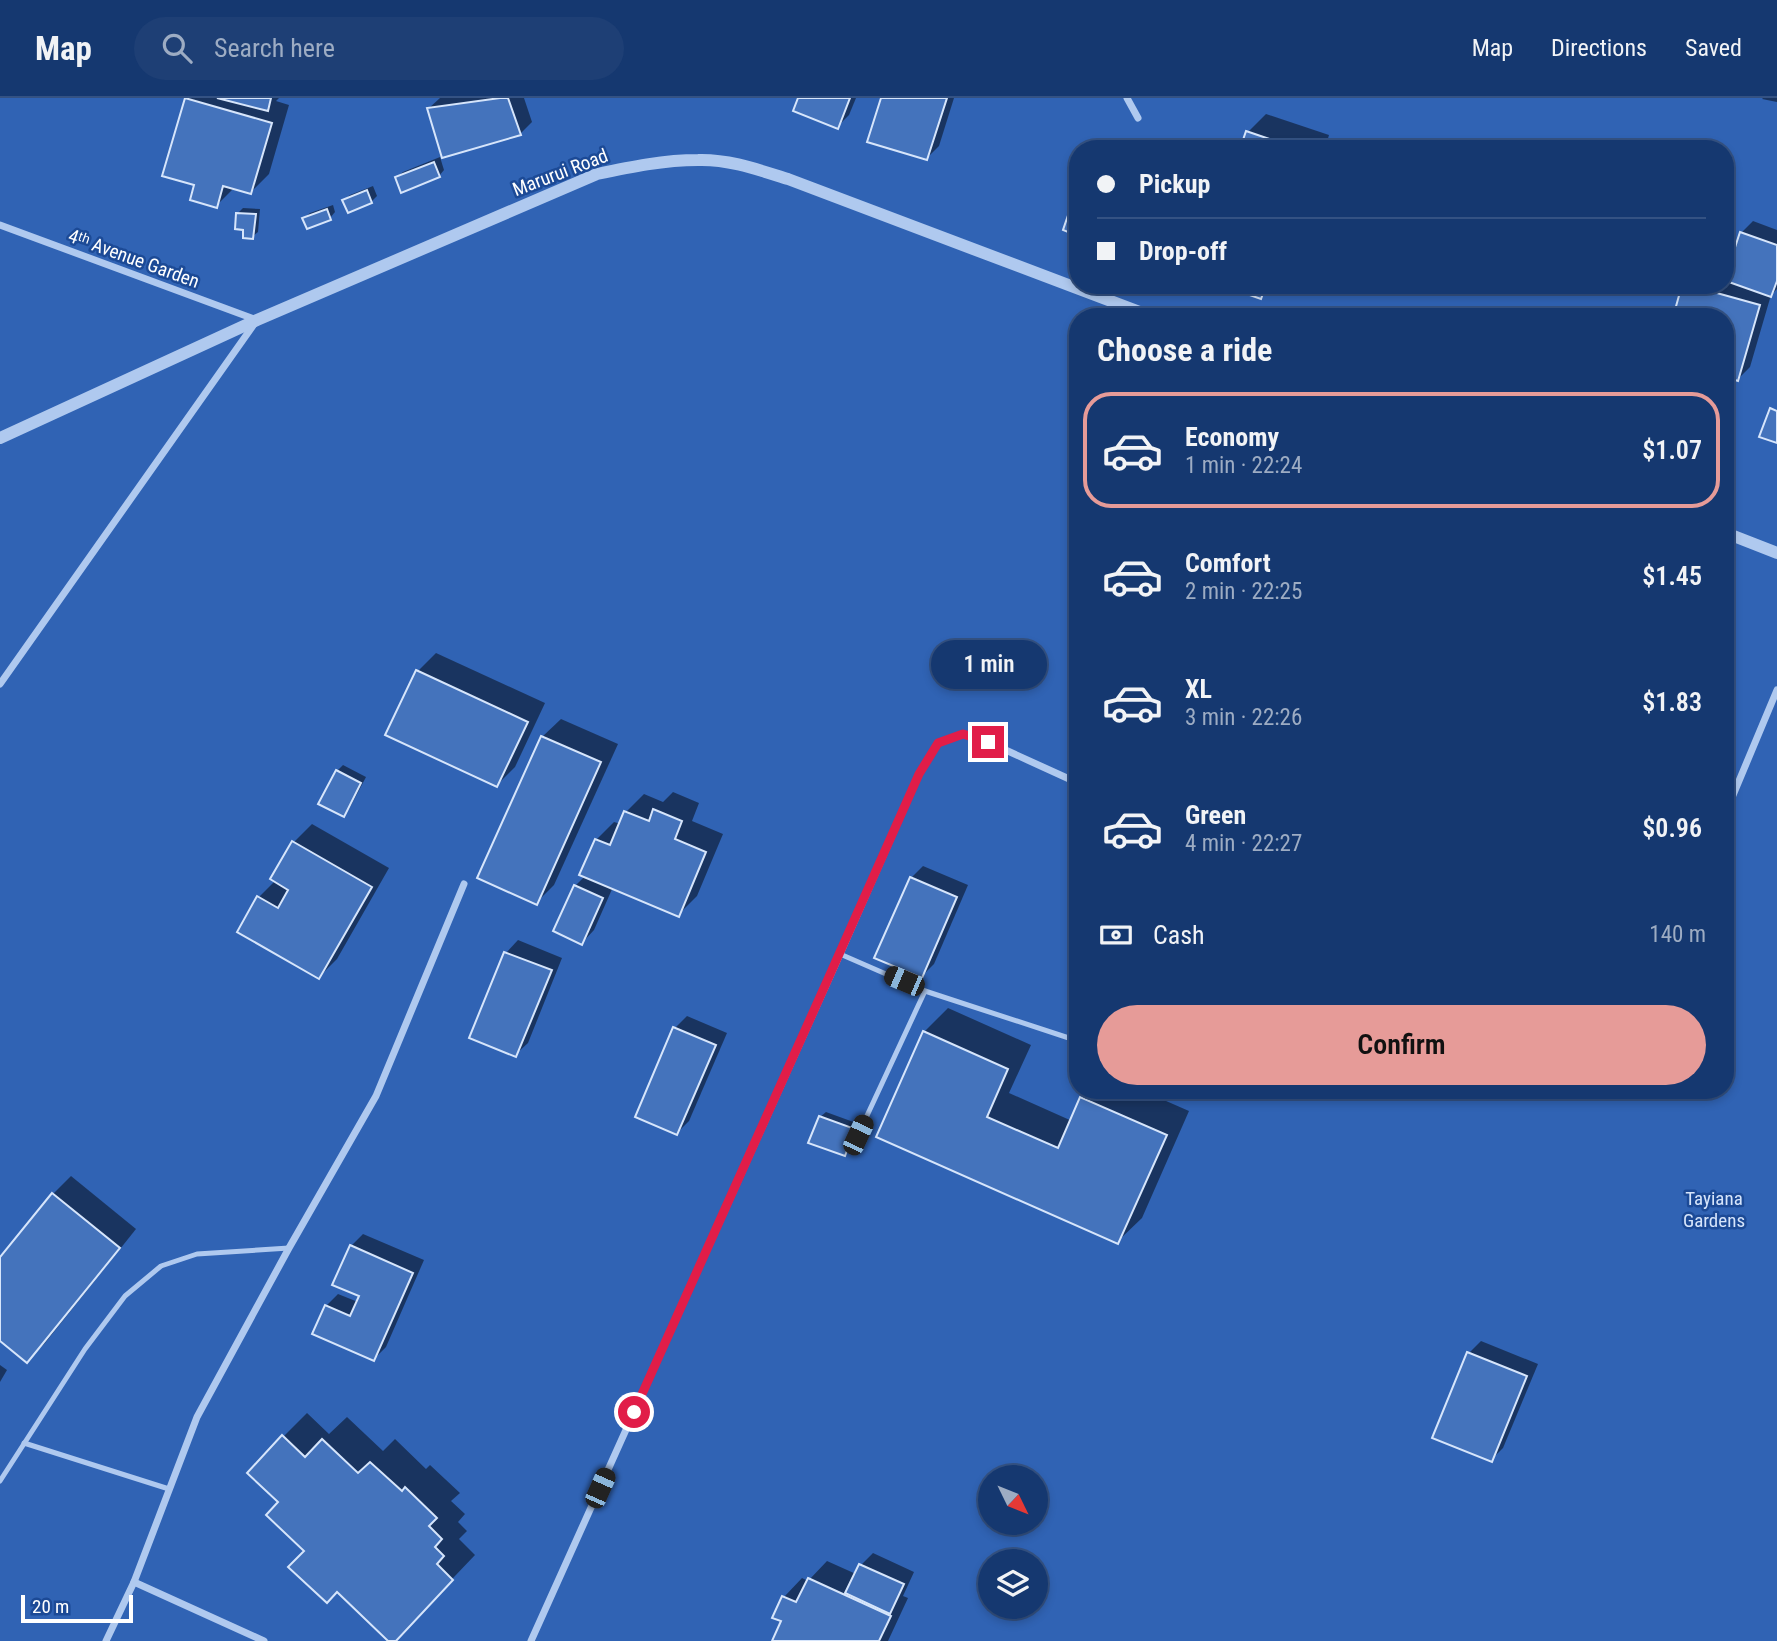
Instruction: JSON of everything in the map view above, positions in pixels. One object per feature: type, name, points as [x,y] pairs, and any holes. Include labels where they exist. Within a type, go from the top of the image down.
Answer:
[{"type":"street","points":[[1127,98],[1138,118]]},
{"type":"street","name":"Marurui Road","points":[[0,438],[257,320],[597,174],[644,164],[700,159],[748,166],[1069,285]]},
{"type":"street","name":"4ᵗʰ Avenue Garden","points":[[0,225],[257,320]]},
{"type":"street","name":"Marurui Road","points":[[1092,294],[1129,308]]},
{"type":"street","points":[[0,684],[257,320]]},
{"type":"street","points":[[1734,536],[1777,553]]},
{"type":"street","points":[[1734,793],[1777,690]]},
{"type":"street","points":[[531,1641],[919,774],[938,743],[963,734],[988,742],[1069,779]]},
{"type":"street","points":[[106,1641],[134,1582],[197,1418],[289,1248],[376,1096],[464,884]]},
{"type":"street","points":[[134,1582],[264,1641]]},
{"type":"lane","points":[[840,954],[925,991],[1069,1038]]},
{"type":"lane","points":[[858,1135],[925,991]]},
{"type":"lane","points":[[0,1481],[85,1349],[125,1296],[161,1266],[197,1254],[289,1248]]},
{"type":"lane","points":[[24,1443],[169,1489]]},
{"type":"green space","name":"Tayiana Gardens","points":[[0,98],[1777,98],[1777,1641],[0,1641]]},
{"type":"building","points":[[185,98],[272,123],[251,194],[223,186],[217,208],[190,200],[194,185],[162,176]]},
{"type":"building","points":[[217,98],[271,98],[268,111]]},
{"type":"building","points":[[508,98],[521,135],[442,158],[427,108]]},
{"type":"building","points":[[798,98],[850,98],[838,129],[793,111]]},
{"type":"building","points":[[881,98],[947,98],[927,160],[867,142]]},
{"type":"building","points":[[1246,131],[1272,140],[1243,140]]},
{"type":"building","points":[[434,162],[440,177],[401,193],[395,177]]},
{"type":"building","points":[[367,190],[372,203],[348,213],[342,200]]},
{"type":"building","points":[[327,209],[331,220],[307,229],[302,218]]},
{"type":"building","points":[[1069,212],[1069,232],[1063,230]]},
{"type":"building","points":[[236,213],[256,214],[253,239],[243,238],[243,230],[235,229]]},
{"type":"building","points":[[1740,232],[1777,245],[1777,281],[1771,297],[1734,284],[1734,250]]},
{"type":"building","points":[[1247,294],[1263,294],[1261,299]]},
{"type":"building","points":[[1679,294],[1720,294],[1760,305],[1738,381],[1734,380],[1734,308],[1676,308]]},
{"type":"building","points":[[1770,408],[1777,411],[1777,443],[1759,437]]},
{"type":"building","points":[[416,670],[528,722],[497,787],[385,735]]},
{"type":"building","points":[[541,736],[601,762],[537,905],[477,878]]},
{"type":"building","points":[[336,770],[361,783],[344,817],[318,804]]},
{"type":"building","points":[[653,809],[682,821],[675,839],[706,852],[679,917],[579,875],[595,839],[610,845],[624,811],[649,821]]},
{"type":"building","points":[[292,841],[372,887],[319,979],[237,932],[257,896],[278,908],[288,890],[270,879]]},
{"type":"building","points":[[910,877],[957,897],[922,978],[874,958]]},
{"type":"building","points":[[574,885],[603,898],[582,945],[553,931]]},
{"type":"building","points":[[504,952],[552,970],[516,1057],[469,1038]]},
{"type":"building","points":[[673,1027],[716,1045],[677,1135],[635,1117]]},
{"type":"building","points":[[923,1031],[1008,1069],[987,1117],[1058,1148],[1079,1099],[1167,1135],[1118,1244],[876,1137]]},
{"type":"building","points":[[819,1116],[855,1129],[845,1156],[808,1143]]},
{"type":"building","points":[[52,1193],[120,1248],[27,1363],[0,1341],[0,1257]]},
{"type":"building","points":[[350,1245],[413,1273],[374,1361],[312,1334],[325,1305],[350,1316],[359,1296],[332,1285]]},
{"type":"building","points":[[1467,1352],[1527,1376],[1492,1462],[1432,1438]]},
{"type":"building","points":[[282,1435],[305,1457],[322,1439],[358,1473],[370,1462],[402,1491],[405,1487],[437,1518],[429,1526],[442,1539],[435,1547],[444,1556],[437,1564],[453,1580],[396,1641],[388,1641],[337,1592],[327,1603],[288,1567],[304,1551],[266,1515],[278,1502],[247,1473]]},
{"type":"building","points":[[859,1564],[904,1584],[890,1614],[845,1593]]},
{"type":"building","points":[[808,1578],[891,1616],[879,1641],[772,1641],[781,1621],[772,1618],[782,1596],[796,1602]]},
{"type":"route","points":[[634,1412],[919,774],[938,743],[963,734],[988,742]]}]
